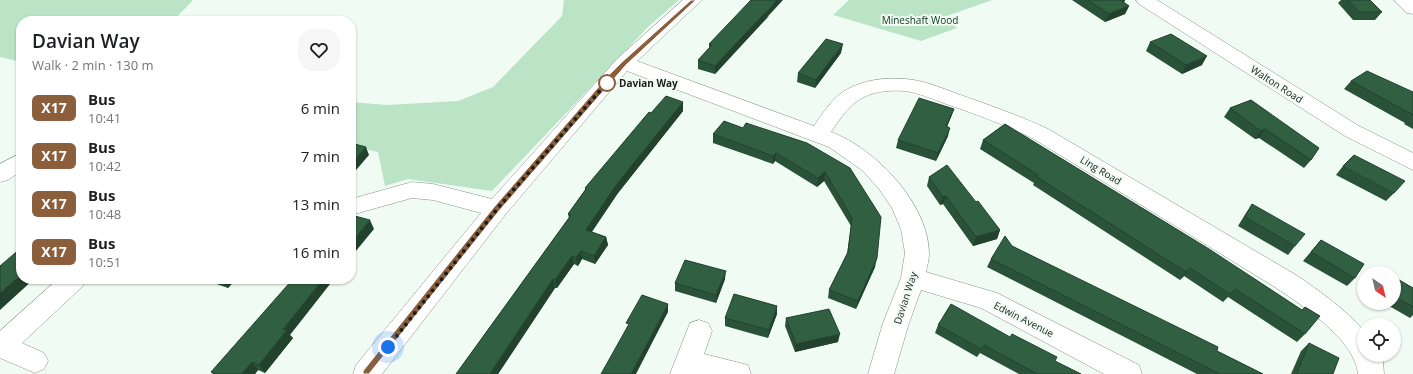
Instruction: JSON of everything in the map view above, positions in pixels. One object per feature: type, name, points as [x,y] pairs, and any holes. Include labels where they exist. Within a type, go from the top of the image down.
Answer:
[{"type":"street","points":[[366,374],[497,209],[624,63],[693,0]]},
{"type":"street","name":"Walton Road","points":[[1145,0],[1358,135],[1413,162]]},
{"type":"street","points":[[1403,0],[1413,9]]},
{"type":"street","name":"Davian Way","points":[[624,63],[819,134],[836,142],[871,166],[887,183],[902,205],[913,229],[917,253],[913,278],[896,323],[881,374]]},
{"type":"street","name":"Ling Road","points":[[819,134],[838,106],[852,95],[866,89],[884,86],[906,85],[930,91],[1008,118],[1041,134],[1294,287],[1326,309],[1351,333],[1357,342]]},
{"type":"street","points":[[0,174],[16,164]]},
{"type":"street","points":[[356,206],[412,190],[433,192],[497,209]]},
{"type":"street","name":"Edwin Avenue","points":[[913,278],[988,300],[1129,374]]},
{"type":"street","points":[[35,361],[0,346],[68,284]]},
{"type":"street","points":[[699,331],[685,368],[738,374]]},
{"type":"street","points":[[1370,362],[1371,374]]},
{"type":"green space","points":[[0,0],[193,0],[178,16],[16,16],[16,61],[0,57]]},
{"type":"green space","points":[[564,0],[679,0],[649,26],[492,191],[408,179],[385,186],[378,152],[356,147],[356,102],[387,105],[458,101],[493,87],[562,16]]},
{"type":"green space","name":"Mineshaft Wood","points":[[849,0],[992,0],[944,17],[957,28],[921,41],[833,15]]},
{"type":"building","points":[[751,0],[777,0],[715,66],[698,60],[712,45],[709,44]]},
{"type":"building","points":[[1088,0],[1125,0],[1122,1],[1129,6],[1109,14]]},
{"type":"building","points":[[1348,0],[1370,0],[1382,12],[1359,12]]},
{"type":"building","points":[[1171,34],[1207,56],[1186,65],[1150,42]]},
{"type":"building","points":[[826,39],[843,44],[816,80],[798,73]]},
{"type":"building","points":[[1367,71],[1413,92],[1413,115],[1351,81]]},
{"type":"building","points":[[666,96],[683,102],[617,184],[586,230],[606,237],[594,256],[581,251],[576,258],[572,256],[555,280],[553,279],[490,374],[456,374],[571,215],[568,214],[586,189],[585,188],[649,112],[651,113]]},
{"type":"building","points":[[919,98],[954,109],[946,126],[950,128],[938,153],[898,140]]},
{"type":"building","points":[[1251,100],[1319,148],[1311,160],[1265,129],[1261,131],[1230,108]]},
{"type":"building","points":[[724,121],[743,128],[746,123],[807,143],[850,168],[881,217],[877,258],[858,301],[829,290],[848,252],[852,218],[825,172],[818,178],[776,153],[773,156],[713,134]]},
{"type":"building","points":[[1005,124],[1209,249],[1302,310],[1305,307],[1320,316],[1305,334],[1235,289],[1230,294],[1190,268],[1186,272],[1037,177],[1038,175],[983,140]]},
{"type":"building","points":[[356,144],[366,147],[356,158]]},
{"type":"building","points":[[1354,155],[1405,181],[1394,193],[1343,166]]},
{"type":"building","points":[[947,165],[976,202],[978,201],[1000,230],[976,237],[946,196],[943,197],[929,177]]},
{"type":"building","points":[[1252,204],[1305,234],[1295,246],[1245,217]]},
{"type":"building","points":[[356,216],[370,220],[356,237]]},
{"type":"building","points":[[1005,236],[1012,246],[1218,347],[1217,351],[1263,374],[1220,374],[991,259]]},
{"type":"building","points":[[1321,240],[1364,264],[1363,266],[1357,266],[1357,275],[1355,278],[1311,252]]},
{"type":"building","points":[[16,252],[16,279],[0,293],[0,266]]},
{"type":"building","points":[[685,260],[726,271],[716,295],[675,283]]},
{"type":"building","points":[[1401,281],[1413,288],[1413,307],[1401,300]]},
{"type":"building","points":[[289,284],[319,284],[283,329],[287,330],[259,365],[252,362],[242,374],[215,374],[211,372]]},
{"type":"building","points":[[734,294],[777,306],[769,330],[725,318]]},
{"type":"building","points":[[642,295],[668,304],[631,374],[601,374],[629,324],[626,323]]},
{"type":"building","points":[[951,304],[1010,337],[1012,334],[1057,357],[1055,361],[1081,374],[1037,374],[984,345],[981,349],[938,325]]},
{"type":"building","points":[[829,309],[840,334],[796,344],[786,318]]},
{"type":"building","points":[[1309,343],[1339,358],[1333,374],[1297,373]]},
{"type":"bus line","name":"X17","points":[[366,374],[497,209],[624,63],[693,0]]},
{"type":"place","name":"Davian Way","points":[[607,83]]},
{"type":"route","points":[[388,347],[497,209],[611,78],[607,83]]}]
